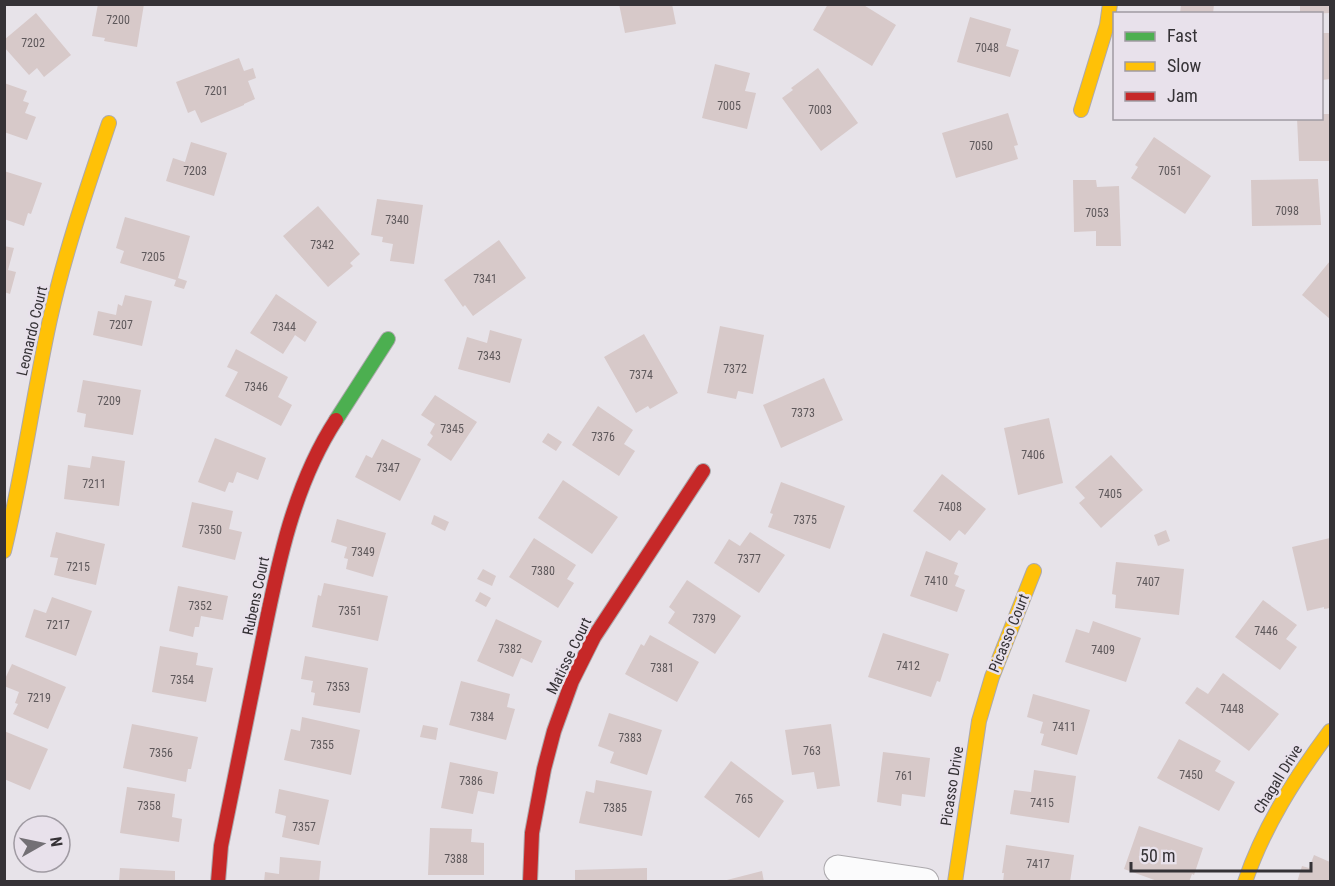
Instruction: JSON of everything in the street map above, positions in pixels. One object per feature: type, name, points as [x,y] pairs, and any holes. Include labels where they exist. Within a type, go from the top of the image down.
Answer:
[{"type":"street","points":[[1081,110],[1107,25],[1110,4]]},
{"type":"street","name":"Leonardo Court","points":[[4,551],[13,519],[51,317],[77,218],[109,123]]},
{"type":"street","name":"Rubens Court","points":[[218,882],[224,834],[276,573],[289,525],[307,475],[333,424],[388,339]]},
{"type":"street","name":"Matisse Court","points":[[530,882],[532,833],[544,769],[554,730],[572,681],[594,637],[703,471]]},
{"type":"street","name":"Picasso Court","points":[[986,696],[1034,571]]},
{"type":"street","name":"Picasso Drive","points":[[955,882],[979,721],[986,696]]},
{"type":"street","name":"Chagall Drive","points":[[1245,882],[1274,815],[1296,777],[1330,730]]},
{"type":"street","points":[[838,869],[925,882]]},
{"type":"building","points":[[98,4],[144,4],[137,47],[104,41],[105,38],[92,36]]},
{"type":"building","points":[[619,4],[672,4],[676,24],[625,33]]},
{"type":"building","points":[[828,4],[862,4],[896,25],[872,66],[813,30]]},
{"type":"building","points":[[1181,4],[1214,4],[1213,12],[1180,12]]},
{"type":"building","points":[[1300,4],[1330,4],[1330,13],[1300,12]]},
{"type":"building","points":[[36,13],[71,55],[44,77],[37,68],[29,75],[4,47],[4,40]]},
{"type":"building","points":[[970,17],[1011,29],[1006,46],[1019,50],[1010,77],[957,62]]},
{"type":"building","points":[[1323,33],[1330,33],[1330,79],[1323,80]]},
{"type":"building","points":[[239,58],[244,71],[253,68],[256,78],[248,81],[255,99],[201,123],[195,110],[188,113],[176,82]]},
{"type":"building","points":[[715,64],[750,73],[745,91],[756,93],[747,129],[702,118]]},
{"type":"building","points":[[818,68],[858,123],[821,151],[782,98],[793,90],[791,88]]},
{"type":"building","points":[[4,83],[27,91],[23,101],[29,103],[25,113],[36,117],[27,140],[4,132]]},
{"type":"building","points":[[1008,113],[1018,145],[1014,146],[1018,159],[956,178],[942,133]]},
{"type":"building","points":[[1323,114],[1330,114],[1330,161],[1299,161],[1297,120],[1323,120]]},
{"type":"building","points":[[1154,137],[1211,176],[1185,214],[1131,178],[1138,167],[1135,165]]},
{"type":"building","points":[[191,142],[227,153],[214,196],[166,181],[173,158],[185,162]]},
{"type":"building","points":[[4,171],[42,183],[31,214],[28,213],[24,226],[4,219]]},
{"type":"building","points":[[1318,179],[1321,225],[1252,226],[1251,180]]},
{"type":"building","points":[[1073,180],[1096,180],[1097,187],[1119,186],[1121,246],[1096,246],[1096,231],[1074,232]]},
{"type":"building","points":[[377,199],[423,205],[414,264],[390,261],[393,244],[382,242],[383,237],[371,235]]},
{"type":"building","points":[[318,206],[360,254],[350,263],[353,266],[328,287],[283,236]]},
{"type":"building","points":[[125,217],[190,236],[178,278],[187,281],[184,289],[174,286],[176,280],[120,263],[124,251],[116,248]]},
{"type":"building","points":[[499,240],[526,278],[473,316],[465,305],[463,307],[444,280]]},
{"type":"building","points":[[4,246],[14,248],[8,270],[16,272],[10,294],[4,292]]},
{"type":"building","points":[[1330,261],[1330,319],[1302,295]]},
{"type":"building","points":[[276,294],[317,322],[305,342],[295,335],[283,354],[250,333]]},
{"type":"building","points":[[125,295],[152,301],[142,346],[93,335],[98,311],[116,315],[118,304],[122,306]]},
{"type":"building","points":[[720,326],[764,335],[753,394],[738,391],[736,399],[707,393]]},
{"type":"building","points":[[490,330],[522,339],[510,383],[458,369],[467,337],[487,343]]},
{"type":"building","points":[[644,334],[678,393],[650,409],[648,406],[636,413],[604,357]]},
{"type":"building","points":[[236,349],[288,377],[278,397],[292,405],[281,426],[225,396],[238,372],[227,367]]},
{"type":"building","points":[[824,378],[843,420],[781,448],[763,405]]},
{"type":"building","points":[[83,380],[141,390],[133,435],[84,427],[86,414],[77,412]]},
{"type":"building","points":[[435,395],[477,422],[451,461],[427,445],[433,436],[430,433],[435,424],[421,415]]},
{"type":"building","points":[[598,406],[633,430],[624,444],[635,451],[619,476],[572,445]]},
{"type":"building","points":[[1049,418],[1063,483],[1018,495],[1004,428]]},
{"type":"building","points":[[548,433],[562,442],[556,451],[542,442]]},
{"type":"building","points":[[215,438],[266,458],[258,480],[237,472],[233,483],[229,482],[225,492],[198,482]]},
{"type":"building","points":[[382,439],[421,459],[400,501],[355,477],[366,455],[372,458]]},
{"type":"building","points":[[1111,455],[1143,490],[1101,528],[1079,503],[1085,498],[1075,487]]},
{"type":"building","points":[[92,456],[125,461],[119,506],[64,499],[68,465],[90,468]]},
{"type":"building","points":[[942,474],[986,509],[965,535],[959,530],[950,541],[913,511]]},
{"type":"building","points":[[563,480],[618,517],[592,554],[538,518]]},
{"type":"building","points":[[781,482],[845,506],[830,549],[768,527],[773,514],[770,513]]},
{"type":"building","points":[[192,502],[233,511],[229,529],[242,532],[235,560],[182,547]]},
{"type":"building","points":[[434,515],[449,522],[445,531],[431,524]]},
{"type":"building","points":[[337,519],[386,533],[373,577],[346,569],[348,559],[344,558],[347,547],[331,542]]},
{"type":"building","points":[[1166,530],[1170,541],[1158,546],[1154,535]]},
{"type":"building","points":[[56,532],[105,544],[96,585],[54,575],[58,558],[50,557]]},
{"type":"building","points":[[750,532],[785,555],[759,593],[714,563],[729,539],[740,546]]},
{"type":"building","points":[[534,538],[576,565],[567,579],[574,583],[558,608],[509,577]]},
{"type":"building","points":[[1330,538],[1330,608],[1307,611],[1292,547]]},
{"type":"building","points":[[926,551],[958,563],[954,574],[959,576],[955,586],[965,590],[957,612],[910,596]]},
{"type":"building","points":[[1116,562],[1184,569],[1179,615],[1115,608],[1116,595],[1112,594]]},
{"type":"building","points":[[483,569],[496,576],[492,586],[477,579]]},
{"type":"building","points":[[687,580],[741,616],[715,654],[668,623],[675,612],[669,607]]},
{"type":"building","points":[[324,583],[388,596],[378,641],[312,627],[318,595],[321,596]]},
{"type":"building","points":[[178,586],[228,596],[223,620],[201,616],[199,627],[195,627],[193,637],[169,631]]},
{"type":"building","points":[[480,592],[491,598],[486,607],[475,601]]},
{"type":"building","points":[[52,597],[92,611],[76,656],[25,637],[34,609],[46,613]]},
{"type":"building","points":[[1263,600],[1297,625],[1286,639],[1297,647],[1280,670],[1235,637]]},
{"type":"building","points":[[496,619],[542,641],[532,663],[521,658],[513,677],[477,661]]},
{"type":"building","points":[[1093,621],[1141,638],[1126,682],[1065,662],[1076,629],[1089,633]]},
{"type":"building","points":[[883,633],[949,654],[940,682],[937,681],[931,697],[868,677]]},
{"type":"building","points":[[650,635],[699,662],[677,702],[625,674],[641,644],[644,646]]},
{"type":"building","points":[[160,646],[198,653],[196,665],[213,668],[206,702],[152,692]]},
{"type":"building","points":[[305,656],[368,668],[360,713],[313,705],[315,693],[311,692],[313,681],[301,679]]},
{"type":"building","points":[[12,664],[66,687],[48,729],[13,714],[18,704],[15,703],[19,692],[4,686]]},
{"type":"building","points":[[1223,673],[1279,714],[1249,751],[1185,703],[1197,687],[1208,694]]},
{"type":"building","points":[[461,681],[510,694],[507,707],[515,709],[506,740],[449,725]]},
{"type":"building","points":[[1033,694],[1090,710],[1077,755],[1041,745],[1044,734],[1040,733],[1043,722],[1027,717]]},
{"type":"building","points":[[609,713],[662,730],[647,775],[610,763],[614,752],[598,746]]},
{"type":"building","points":[[302,717],[360,730],[351,775],[284,760],[291,729],[300,731]]},
{"type":"building","points":[[132,724],[198,737],[186,782],[123,768]]},
{"type":"building","points":[[831,724],[840,786],[817,789],[814,772],[792,775],[785,730]]},
{"type":"building","points":[[423,725],[438,728],[436,740],[420,737]]},
{"type":"building","points":[[4,731],[48,749],[30,790],[4,779]]},
{"type":"building","points":[[1179,739],[1221,761],[1215,771],[1235,782],[1219,811],[1157,778]]},
{"type":"building","points":[[883,752],[930,758],[925,797],[902,794],[901,806],[877,802]]},
{"type":"building","points":[[731,761],[784,801],[759,838],[704,797]]},
{"type":"building","points":[[450,762],[498,772],[494,794],[478,791],[473,814],[441,808]]},
{"type":"building","points":[[1034,770],[1076,776],[1069,823],[1010,814],[1014,790],[1031,792]]},
{"type":"building","points":[[596,780],[652,791],[642,836],[579,823],[586,791],[594,793]]},
{"type":"building","points":[[127,787],[175,794],[172,817],[182,819],[179,842],[120,833]]},
{"type":"building","points":[[279,789],[329,800],[319,845],[282,837],[286,816],[275,813]]},
{"type":"building","points":[[1139,826],[1203,848],[1194,875],[1192,874],[1189,882],[1160,882],[1124,869]]},
{"type":"building","points":[[430,828],[472,829],[471,842],[484,843],[484,875],[428,875]]},
{"type":"building","points":[[1006,845],[1074,855],[1070,882],[1003,882]]},
{"type":"building","points":[[1314,855],[1330,862],[1330,882],[1297,882],[1302,866],[1309,868]]},
{"type":"building","points":[[280,857],[321,861],[319,882],[264,882],[265,872],[279,874]]},
{"type":"building","points":[[120,868],[175,871],[175,882],[119,882]]},
{"type":"building","points":[[647,868],[647,882],[575,882],[575,870]]},
{"type":"building","points":[[762,871],[764,882],[723,882],[723,881]]},
{"type":"traffic: fast","points":[[336,420],[388,339]]},
{"type":"traffic: slow","points":[[1081,110],[1107,25],[1110,4]]},
{"type":"traffic: slow","points":[[4,551],[62,269],[109,123]]},
{"type":"traffic: slow","points":[[955,882],[979,721],[992,677],[1034,571]]},
{"type":"traffic: slow","points":[[1245,882],[1271,822],[1330,731]]},
{"type":"traffic: jam","points":[[218,882],[221,846],[279,563],[307,474],[336,420]]},
{"type":"traffic: jam","points":[[530,882],[532,833],[544,769],[554,731],[572,681],[594,637],[703,471]]}]
